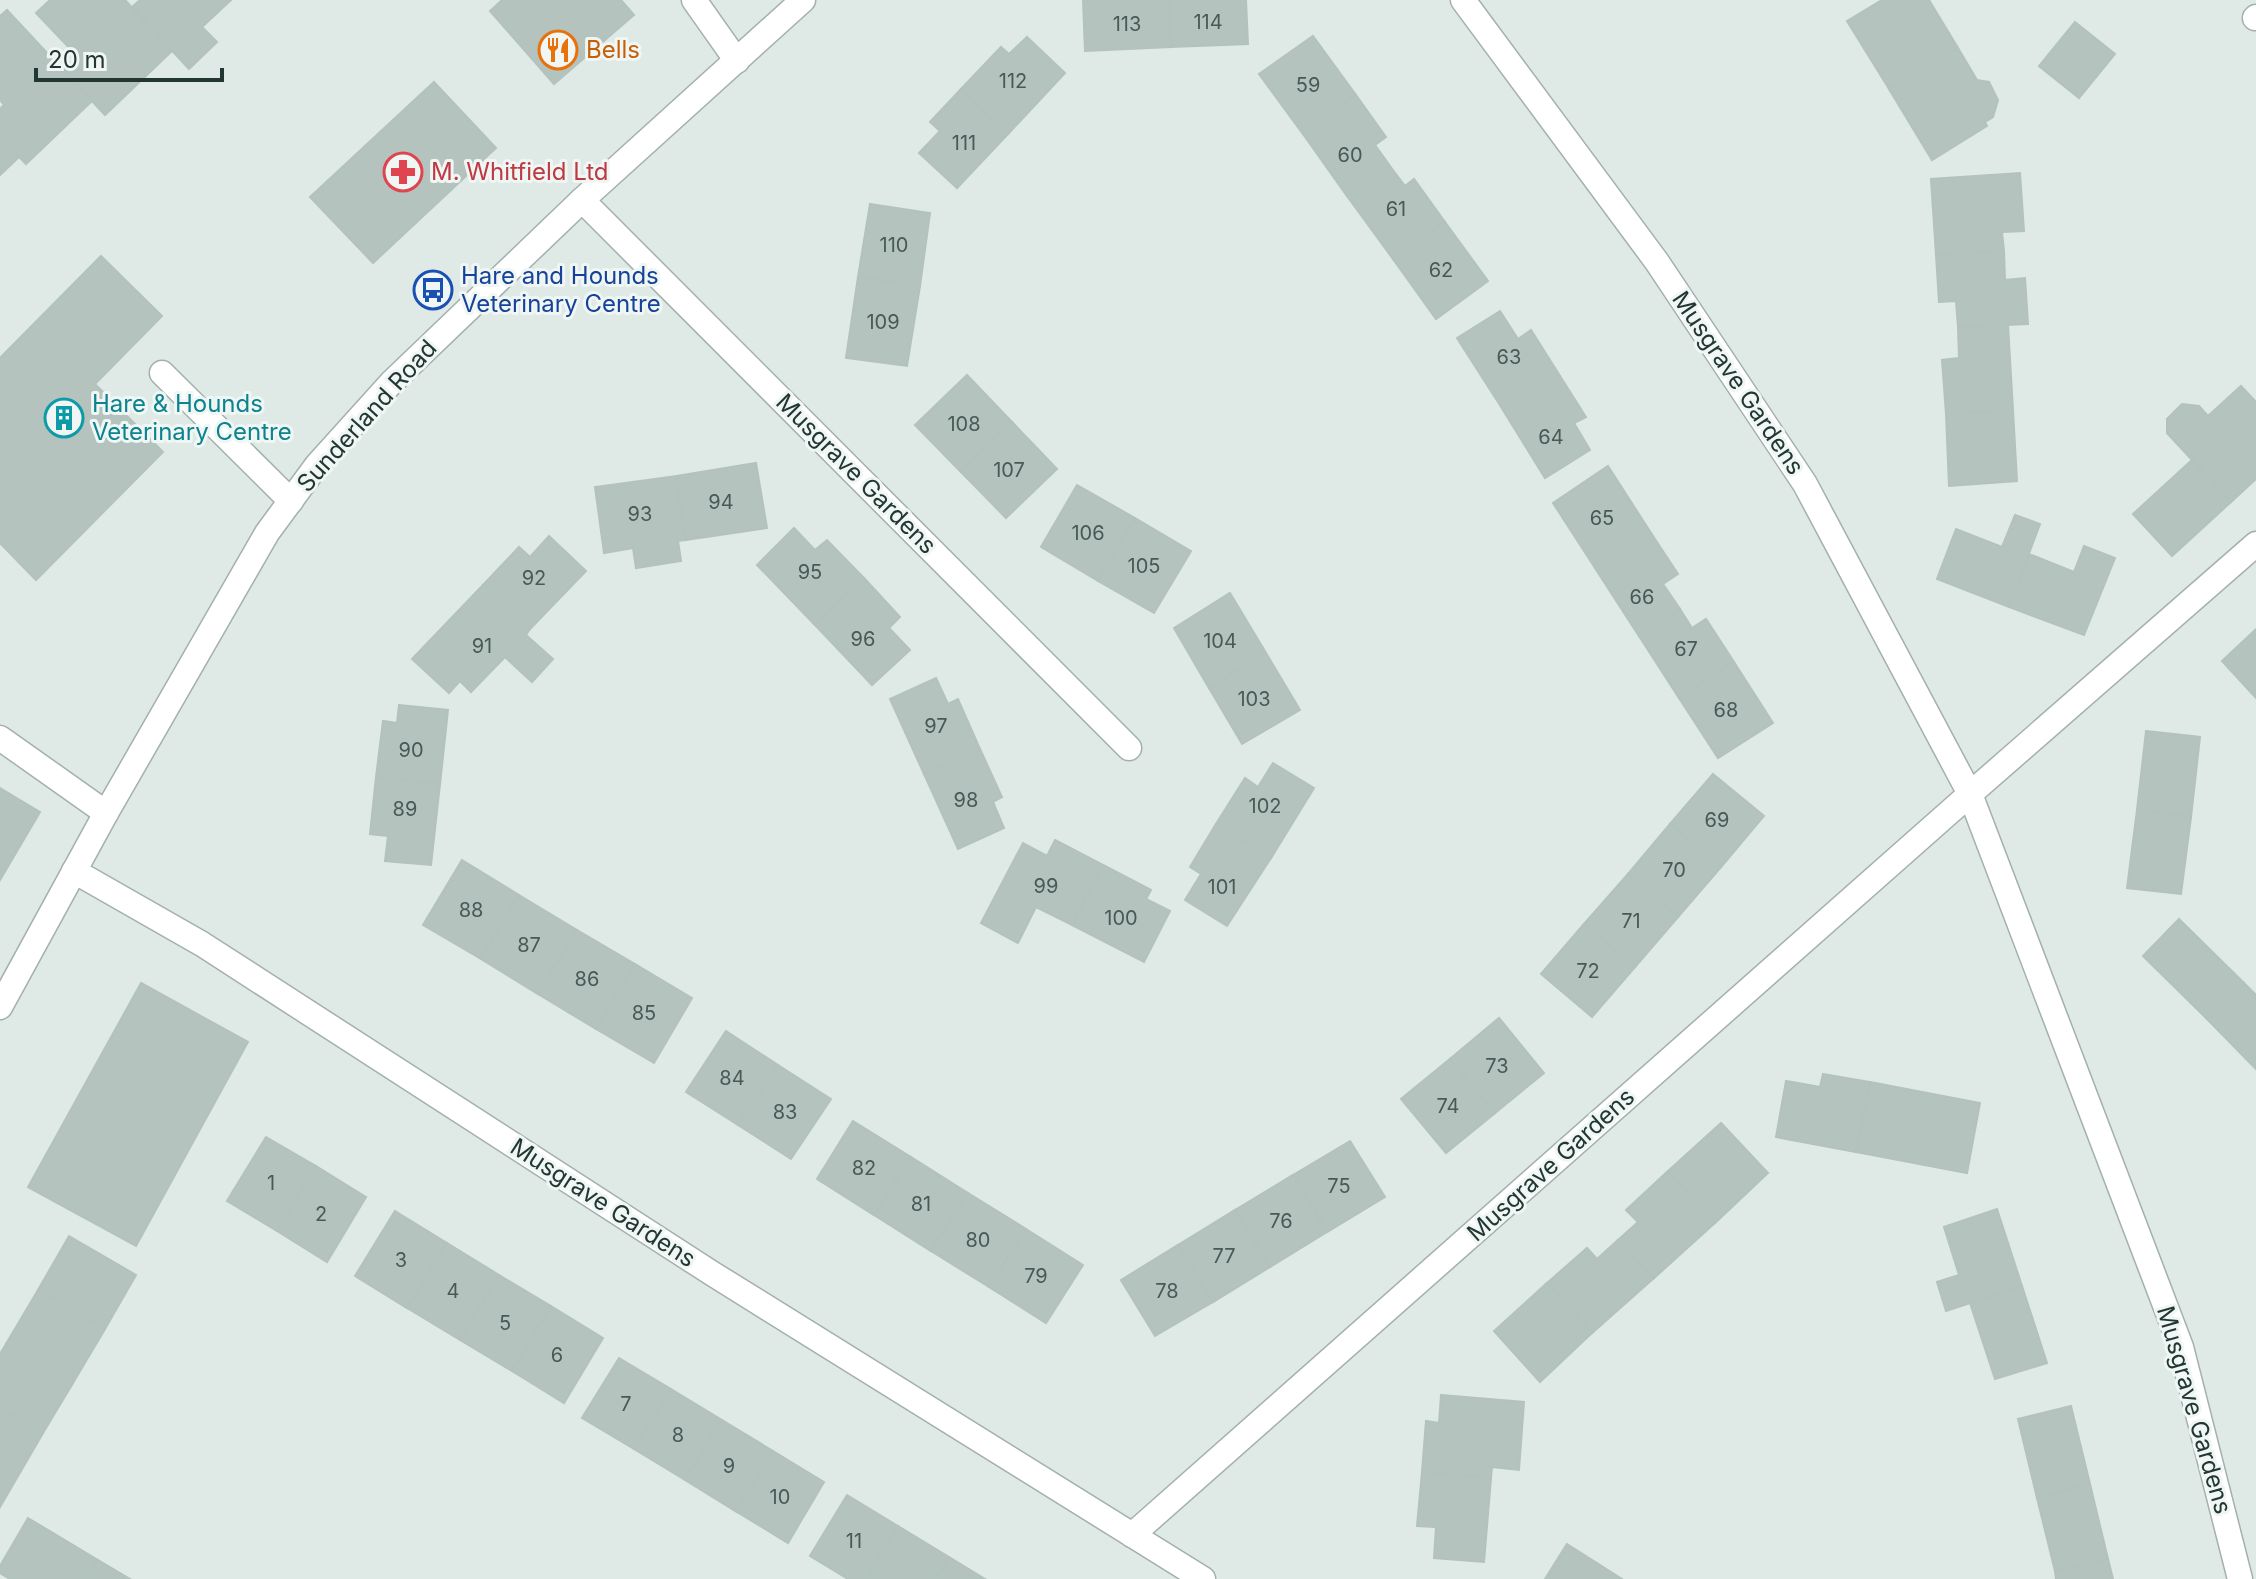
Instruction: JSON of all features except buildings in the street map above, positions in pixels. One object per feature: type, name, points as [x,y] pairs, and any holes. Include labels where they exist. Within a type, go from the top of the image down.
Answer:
[{"type":"street","points":[[694,0],[737,61]]},
{"type":"street","name":"Sunderland Road","points":[[0,1007],[106,813],[267,533],[317,465],[391,383],[582,200],[803,0]]},
{"type":"street","name":"Musgrave Gardens","points":[[1463,0],[1657,262],[1805,484],[1970,794],[2181,1347],[2240,1579]]},
{"type":"street","name":"Musgrave Gardens","points":[[582,200],[1129,748]]},
{"type":"street","points":[[162,373],[291,501]]},
{"type":"street","name":"Musgrave Gardens","points":[[1132,1535],[2256,544]]},
{"type":"street","points":[[0,738],[106,813]]},
{"type":"street","name":"Musgrave Gardens","points":[[74,871],[202,944],[713,1274],[1203,1579]]},
{"type":"place","name":"Bells","points":[[558,50]]},
{"type":"place","name":"M. Whitfield Ltd","points":[[403,172]]},
{"type":"place","name":"Hare and Hounds Veterinary Centre","points":[[433,290]]},
{"type":"place","name":"Hare & Hounds Veterinary Centre","points":[[64,418]]}]
